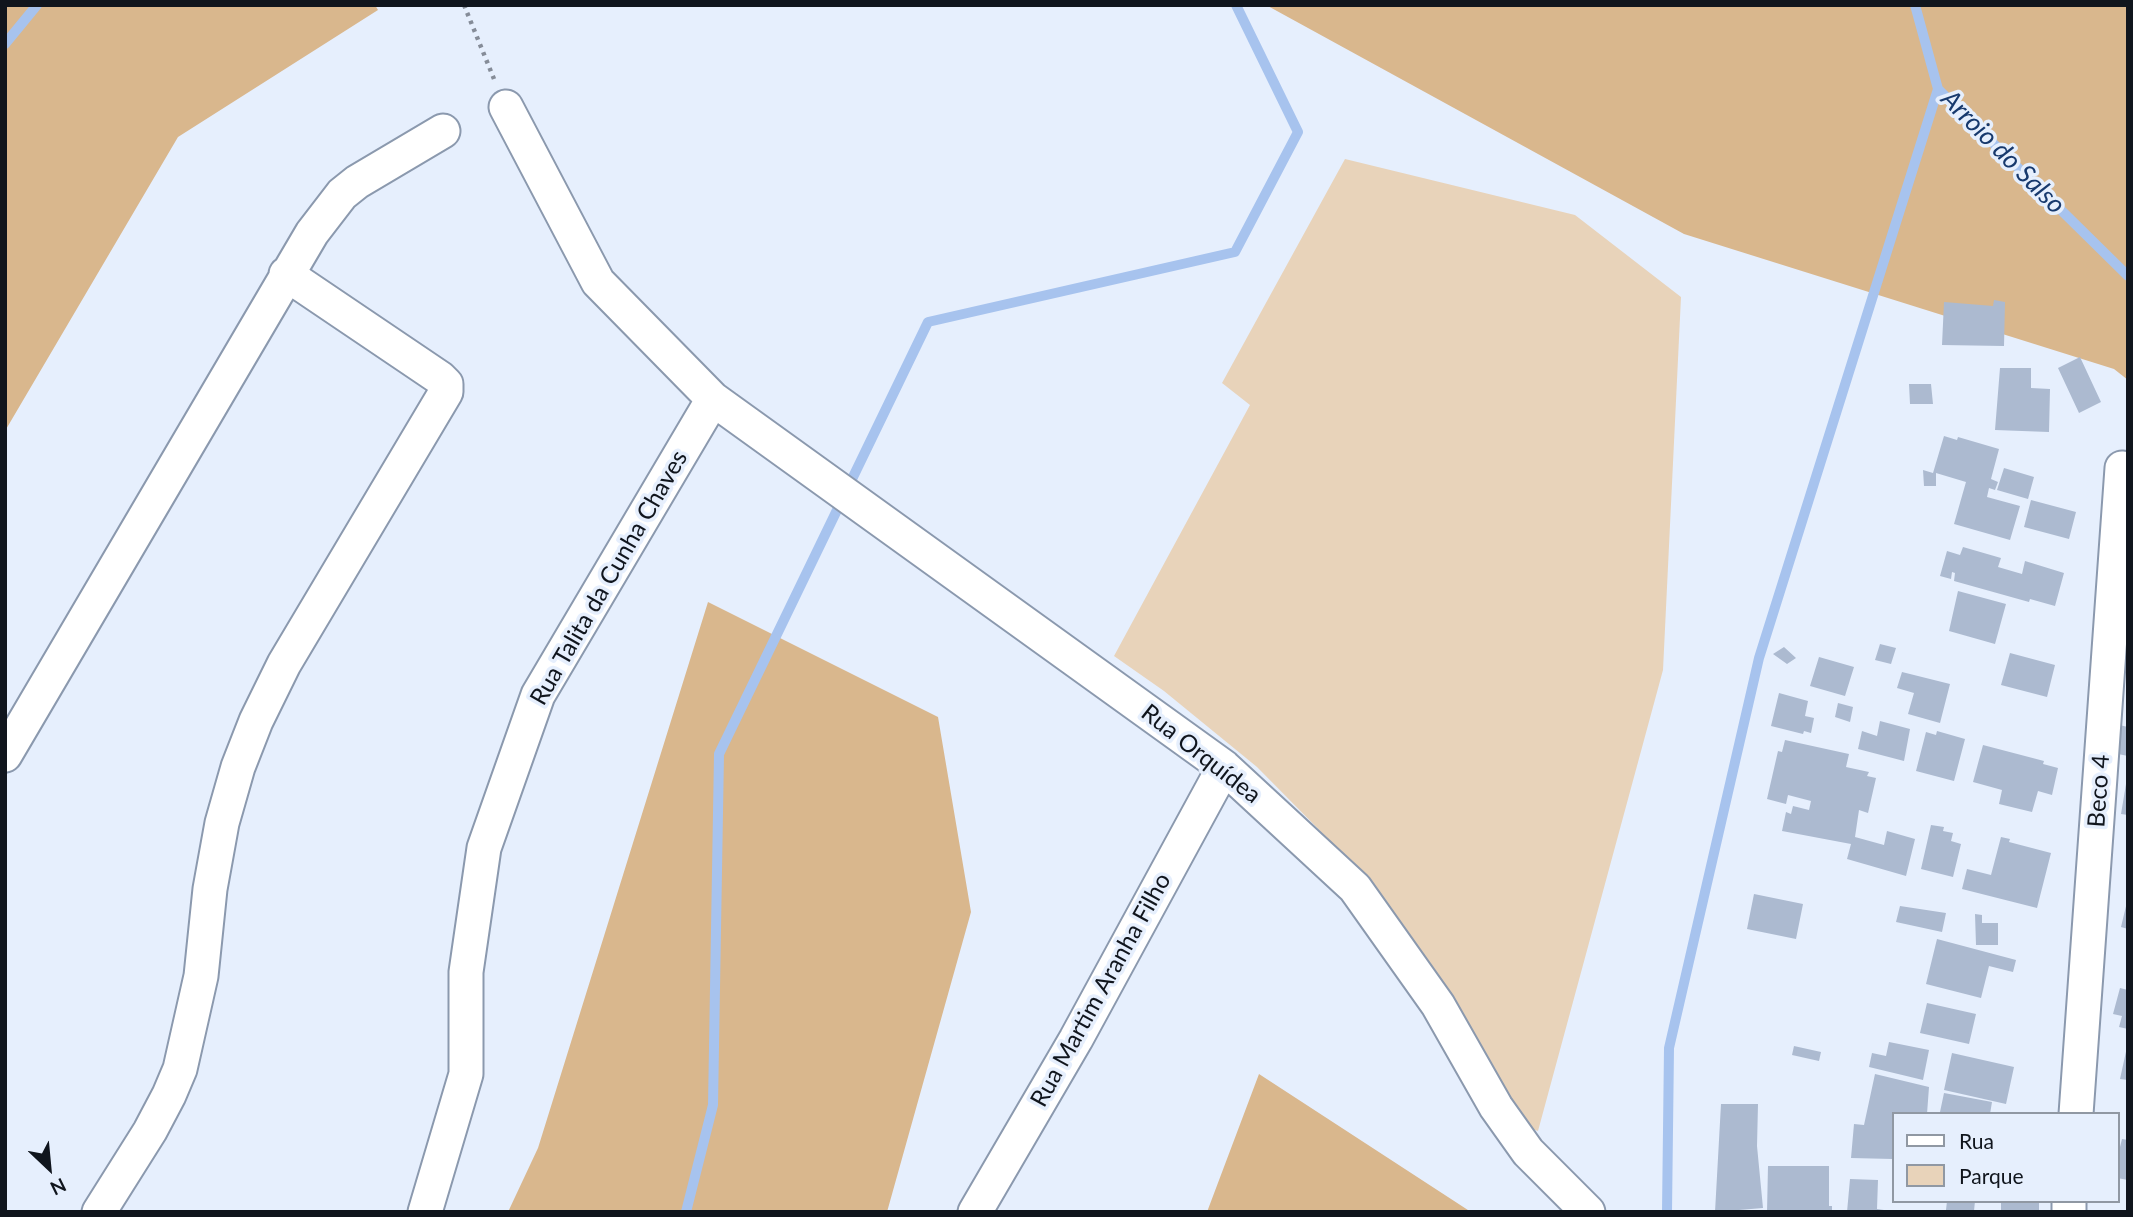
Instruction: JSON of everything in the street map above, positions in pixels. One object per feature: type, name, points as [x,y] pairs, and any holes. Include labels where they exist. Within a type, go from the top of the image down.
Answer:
[{"type":"street","name":"Rua Orquídea","points":[[506,107],[598,282],[713,399],[1224,767],[1355,888],[1438,1005],[1496,1107],[1528,1152],[1588,1212]]},
{"type":"street","points":[[5,755],[312,233],[342,194],[385,164],[443,131]]},
{"type":"street","points":[[99,1212],[150,1131],[180,1069],[201,976],[210,889],[222,823],[238,767],[256,721],[284,664],[446,392],[446,384],[440,378],[286,274]]},
{"type":"street","name":"Rua Talita da Cunha Chaves","points":[[425,1212],[466,1074],[466,971],[484,848],[538,695],[713,399]]},
{"type":"street","name":"Beco 4","points":[[2076,1112],[2122,468]]},
{"type":"street","name":"Rua Martim Aranha Filho","points":[[975,1212],[1076,1039],[1224,767]]},
{"type":"path","points":[[464,5],[506,107]]},
{"type":"green space","points":[[1345,159],[1575,215],[1681,297],[1663,670],[1538,1131],[1524,1126],[1385,903],[1344,855],[1257,767],[1164,691],[1114,656],[1250,405],[1222,383]]},
{"type":"shaded area","points":[[5,5],[375,5],[378,10],[178,137],[5,431]]},
{"type":"shaded area","points":[[1266,5],[2128,5],[2128,380],[2114,369],[1684,234]]},
{"type":"shaded area","points":[[708,602],[938,717],[971,912],[887,1212],[508,1212],[538,1148]]},
{"type":"shaded area","points":[[1259,1074],[1471,1212],[1207,1212]]},
{"type":"building","points":[[1994,300],[2005,302],[2004,346],[1942,345],[1944,302],[1993,306]]},
{"type":"building","points":[[2080,357],[2101,402],[2079,413],[2058,368]]},
{"type":"building","points":[[2000,368],[2031,368],[2031,388],[2050,389],[2049,432],[1995,430]]},
{"type":"building","points":[[1909,384],[1931,384],[1933,404],[1910,404]]},
{"type":"building","points":[[1944,436],[1957,440],[1958,437],[1999,449],[1991,479],[1998,482],[1995,490],[1989,488],[1987,497],[2020,506],[2010,540],[1954,524],[1966,482],[1936,473],[1936,486],[1924,486],[1923,470],[1933,473]]},
{"type":"building","points":[[2004,468],[2034,477],[2028,499],[1997,490]]},
{"type":"building","points":[[2031,500],[2076,512],[2069,539],[2024,527]]},
{"type":"building","points":[[1963,547],[2001,558],[1998,567],[2022,574],[2025,561],[2064,573],[2055,606],[2030,599],[2029,602],[1954,581],[1955,573],[1952,572],[1951,579],[1940,576],[1947,551],[1960,555]]},
{"type":"building","points":[[1958,591],[2006,604],[1995,644],[1949,631]]},
{"type":"building","points":[[1880,644],[1896,648],[1891,664],[1875,660]]},
{"type":"building","points":[[1784,647],[1796,658],[1787,664],[1773,654]]},
{"type":"building","points":[[2010,653],[2055,665],[2047,697],[2001,685]]},
{"type":"building","points":[[1819,657],[1854,667],[1845,696],[1810,686]]},
{"type":"building","points":[[1902,672],[1950,684],[1940,723],[1908,714],[1914,693],[1897,688]]},
{"type":"building","points":[[1779,693],[1808,701],[1805,716],[1814,718],[1811,733],[1804,731],[1803,734],[1771,726]]},
{"type":"building","points":[[1838,703],[1853,707],[1850,722],[1835,717]]},
{"type":"building","points":[[1880,721],[1910,729],[1904,761],[1858,749],[1862,731],[1877,736]]},
{"type":"building","points":[[2115,724],[2128,727],[2128,756],[2113,753]]},
{"type":"building","points":[[1937,731],[1965,739],[1954,781],[1916,771],[1926,732],[1936,735]]},
{"type":"building","points":[[1785,740],[1849,754],[1846,767],[1869,772],[1867,776],[1876,778],[1868,813],[1859,810],[1855,837],[1884,845],[1887,831],[1915,839],[1906,876],[1847,859],[1851,844],[1782,831],[1786,812],[1791,814],[1793,806],[1809,810],[1811,801],[1788,795],[1786,804],[1767,799],[1778,751],[1782,752]]},
{"type":"building","points":[[1983,745],[2044,761],[2043,764],[2058,768],[2052,795],[2038,791],[2032,812],[1999,804],[2002,790],[1973,782]]},
{"type":"building","points":[[2128,784],[2128,815],[2121,814]]},
{"type":"building","points":[[1931,825],[1944,827],[1943,831],[1953,833],[1951,841],[1961,844],[1953,877],[1921,869]]},
{"type":"building","points":[[2001,837],[2010,839],[2009,842],[2051,853],[2037,908],[1962,889],[1967,869],[1991,875]]},
{"type":"building","points":[[1754,894],[1803,904],[1796,939],[1747,929]]},
{"type":"building","points":[[2128,902],[2128,929],[2121,927]]},
{"type":"building","points":[[1900,906],[1946,913],[1942,932],[1896,922]]},
{"type":"building","points":[[1975,914],[1982,915],[1982,923],[1998,923],[1998,945],[1976,945]]},
{"type":"building","points":[[1937,939],[2016,960],[2013,972],[1989,966],[1981,998],[1926,984]]},
{"type":"building","points":[[2120,988],[2128,990],[2128,1029],[2119,1027],[2122,1016],[2113,1014]]},
{"type":"building","points":[[1927,1003],[1976,1014],[1969,1044],[1920,1033]]},
{"type":"building","points":[[1889,1042],[1929,1050],[1923,1080],[1869,1067],[1872,1053],[1886,1056]]},
{"type":"building","points":[[1794,1046],[1821,1052],[1819,1061],[1792,1055]]},
{"type":"building","points":[[2128,1047],[2128,1080],[2120,1079]]},
{"type":"building","points":[[1952,1053],[2014,1067],[2006,1104],[1944,1090]]},
{"type":"building","points":[[1875,1074],[1929,1087],[1927,1112],[1892,1112],[1892,1159],[1851,1158],[1854,1124],[1864,1125]]},
{"type":"building","points":[[1944,1093],[1992,1102],[1990,1112],[1940,1112]]},
{"type":"building","points":[[1721,1104],[1758,1104],[1757,1146],[1763,1208],[1715,1212]]},
{"type":"building","points":[[2122,1139],[2128,1140],[2128,1180],[2119,1178]]},
{"type":"building","points":[[1768,1166],[1829,1166],[1829,1206],[1832,1206],[1832,1212],[1767,1212]]},
{"type":"building","points":[[1850,1179],[1878,1180],[1877,1209],[1884,1212],[1847,1212]]},
{"type":"building","points":[[1947,1203],[1975,1203],[1974,1211],[1946,1210]]},
{"type":"building","points":[[2001,1203],[2039,1203],[2039,1212],[2001,1212]]},
{"type":"waterway","points":[[5,44],[37,5]]},
{"type":"waterway","points":[[686,1212],[713,1105],[719,754],[928,322],[1235,252],[1298,132],[1236,5]]},
{"type":"waterway","name":"Arroio do Salso","points":[[1915,5],[1938,89],[2128,276]]},
{"type":"waterway","points":[[1667,1212],[1669,1048],[1759,658],[1938,89]]}]
